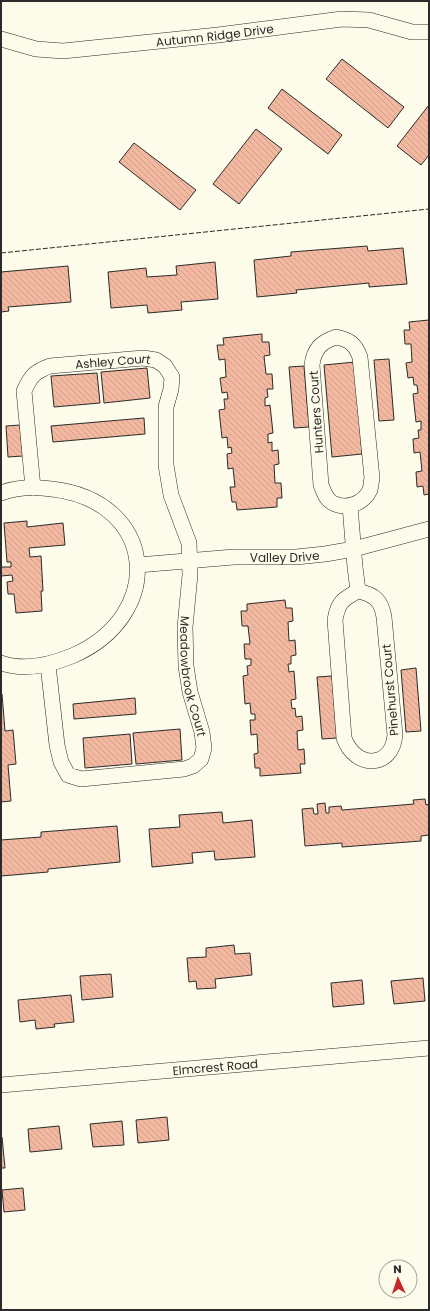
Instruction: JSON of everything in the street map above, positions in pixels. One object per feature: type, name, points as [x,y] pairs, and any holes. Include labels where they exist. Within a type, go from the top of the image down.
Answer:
[{"type":"street","name":"Autumn Ridge Drive","points":[[1,39],[36,49],[63,51],[218,35],[342,19],[369,20],[412,32],[429,32]]},
{"type":"street","name":"Hunters Court","points":[[336,338],[346,340],[353,344],[358,350],[360,357],[372,478],[370,490],[361,502],[350,506],[332,503],[325,495],[321,485],[312,365],[313,356],[317,348],[326,340],[336,338]]},
{"type":"street","name":"Ashley Court","points":[[33,488],[24,391],[30,377],[39,370],[50,366],[143,358],[156,360],[166,366],[172,377],[171,389],[166,407],[166,465],[171,495],[189,543],[190,560]]},
{"type":"street","points":[[1,493],[33,488],[66,490],[84,496],[101,505],[118,519],[132,543],[138,565],[138,576],[132,599],[122,617],[115,626],[84,651],[48,665],[25,667],[1,663]]},
{"type":"street","points":[[350,506],[358,591]]},
{"type":"street","name":"Valley Drive","points":[[138,565],[234,557],[296,556],[354,549],[429,528]]},
{"type":"street","name":"Meadowbrook Court","points":[[48,665],[57,745],[61,762],[68,775],[81,778],[99,778],[171,772],[193,766],[201,759],[204,748],[202,732],[190,692],[186,666],[185,627],[190,560]]},
{"type":"street","name":"Pinehurst Court","points":[[358,591],[367,593],[378,600],[382,607],[384,617],[395,736],[394,745],[390,752],[375,761],[364,760],[355,756],[347,747],[344,738],[335,620],[336,610],[340,603],[358,591]]},
{"type":"street","name":"Elmcrest Road","points":[[1,1085],[429,1048]]},
{"type":"building","points":[[342,59],[404,107],[388,128],[326,79]]},
{"type":"building","points":[[282,89],[342,135],[328,154],[268,108]]},
{"type":"building","points":[[429,105],[429,155],[421,165],[397,146]]},
{"type":"building","points":[[256,129],[282,149],[239,204],[213,184]]},
{"type":"building","points":[[134,143],[196,190],[180,210],[119,162]]},
{"type":"building","points":[[367,246],[368,251],[403,248],[407,284],[369,287],[369,283],[296,290],[297,293],[257,297],[254,260],[291,256],[291,252]]},
{"type":"building","points":[[215,262],[218,299],[181,302],[182,310],[148,313],[147,305],[111,308],[108,272],[146,268],[147,277],[177,275],[176,266]]},
{"type":"building","points":[[68,266],[71,302],[8,307],[9,311],[1,312],[1,272]]},
{"type":"building","points":[[429,320],[429,494],[424,495],[423,486],[417,487],[416,472],[422,471],[420,452],[414,453],[413,439],[419,438],[418,430],[421,430],[421,421],[416,422],[413,394],[418,393],[417,385],[414,385],[413,377],[408,378],[406,363],[412,362],[411,344],[405,344],[404,330],[410,330],[409,322]]},
{"type":"building","points":[[262,334],[262,342],[269,342],[270,355],[264,356],[266,374],[272,374],[273,389],[267,389],[268,397],[265,398],[265,406],[270,405],[273,433],[268,434],[268,443],[272,442],[272,451],[278,450],[279,464],[274,465],[275,483],[281,483],[282,498],[277,498],[277,507],[237,510],[236,502],[232,502],[230,487],[235,487],[233,468],[228,469],[227,454],[232,453],[231,447],[228,448],[227,437],[222,438],[219,410],[225,409],[224,399],[228,399],[227,392],[222,393],[220,378],[226,377],[225,359],[219,360],[217,345],[224,345],[223,338]]},
{"type":"building","points":[[389,359],[394,420],[379,421],[374,360]]},
{"type":"building","points":[[355,362],[362,454],[332,457],[324,365]]},
{"type":"building","points":[[304,366],[309,427],[294,428],[289,367]]},
{"type":"building","points":[[147,368],[150,398],[104,403],[101,372]]},
{"type":"building","points":[[97,373],[100,403],[54,407],[51,376]]},
{"type":"building","points":[[144,418],[145,434],[53,442],[51,426]]},
{"type":"building","points":[[20,425],[23,456],[8,457],[6,426]]},
{"type":"building","points":[[27,521],[27,527],[63,523],[65,545],[29,548],[30,557],[41,556],[43,591],[41,591],[42,611],[16,613],[14,594],[8,594],[7,582],[13,581],[12,575],[1,576],[1,567],[11,567],[11,562],[7,562],[4,523]]},
{"type":"building","points":[[285,600],[286,608],[292,608],[293,621],[288,622],[289,641],[295,640],[296,655],[291,656],[291,664],[288,664],[289,672],[294,671],[296,699],[291,700],[292,709],[295,708],[296,717],[302,716],[303,730],[297,731],[298,750],[304,749],[305,764],[300,764],[301,773],[260,776],[260,768],[255,768],[254,754],[258,753],[257,734],[251,735],[250,720],[255,720],[255,714],[251,714],[250,703],[245,704],[243,676],[248,675],[247,666],[251,665],[251,659],[245,659],[244,644],[250,644],[248,626],[242,626],[241,611],[247,611],[247,604]]},
{"type":"building","points":[[416,668],[421,731],[406,732],[401,670]]},
{"type":"building","points":[[332,676],[337,738],[322,739],[317,677]]},
{"type":"building","points":[[1,694],[5,731],[13,730],[16,764],[8,765],[11,801],[1,802]]},
{"type":"building","points":[[135,698],[136,714],[74,719],[73,704]]},
{"type":"building","points":[[180,729],[182,760],[136,764],[133,733]]},
{"type":"building","points":[[130,734],[132,764],[85,768],[83,738]]},
{"type":"building","points":[[425,799],[426,805],[429,804],[429,835],[421,836],[421,841],[342,847],[342,843],[305,846],[302,809],[313,808],[314,814],[318,814],[317,804],[325,803],[326,813],[329,813],[329,807],[341,806],[342,810],[414,804],[413,800]]},
{"type":"building","points":[[222,812],[223,823],[252,820],[255,857],[215,860],[214,851],[192,853],[193,863],[152,867],[149,829],[180,827],[179,815]]},
{"type":"building","points":[[117,826],[120,862],[48,869],[48,872],[1,876],[1,840],[41,837],[41,832]]},
{"type":"building","points":[[234,945],[235,954],[250,953],[252,975],[215,979],[216,988],[197,989],[196,981],[189,982],[187,958],[206,957],[206,948]]},
{"type":"building","points":[[111,974],[113,997],[82,1000],[80,976]]},
{"type":"building","points":[[423,978],[425,1001],[394,1004],[391,981]]},
{"type":"building","points":[[362,980],[364,1004],[333,1007],[331,983]]},
{"type":"building","points":[[71,995],[74,1022],[54,1024],[55,1027],[36,1029],[35,1020],[20,1022],[18,1000]]},
{"type":"building","points":[[167,1117],[169,1140],[138,1143],[136,1120]]},
{"type":"building","points":[[122,1121],[124,1145],[93,1147],[90,1124]]},
{"type":"building","points":[[59,1126],[62,1149],[30,1152],[28,1129]]},
{"type":"building","points":[[2,1137],[5,1168],[1,1168]]},
{"type":"building","points":[[23,1188],[25,1210],[4,1212],[2,1190]]},
{"type":"fence","points":[[1,253],[429,209]]}]
